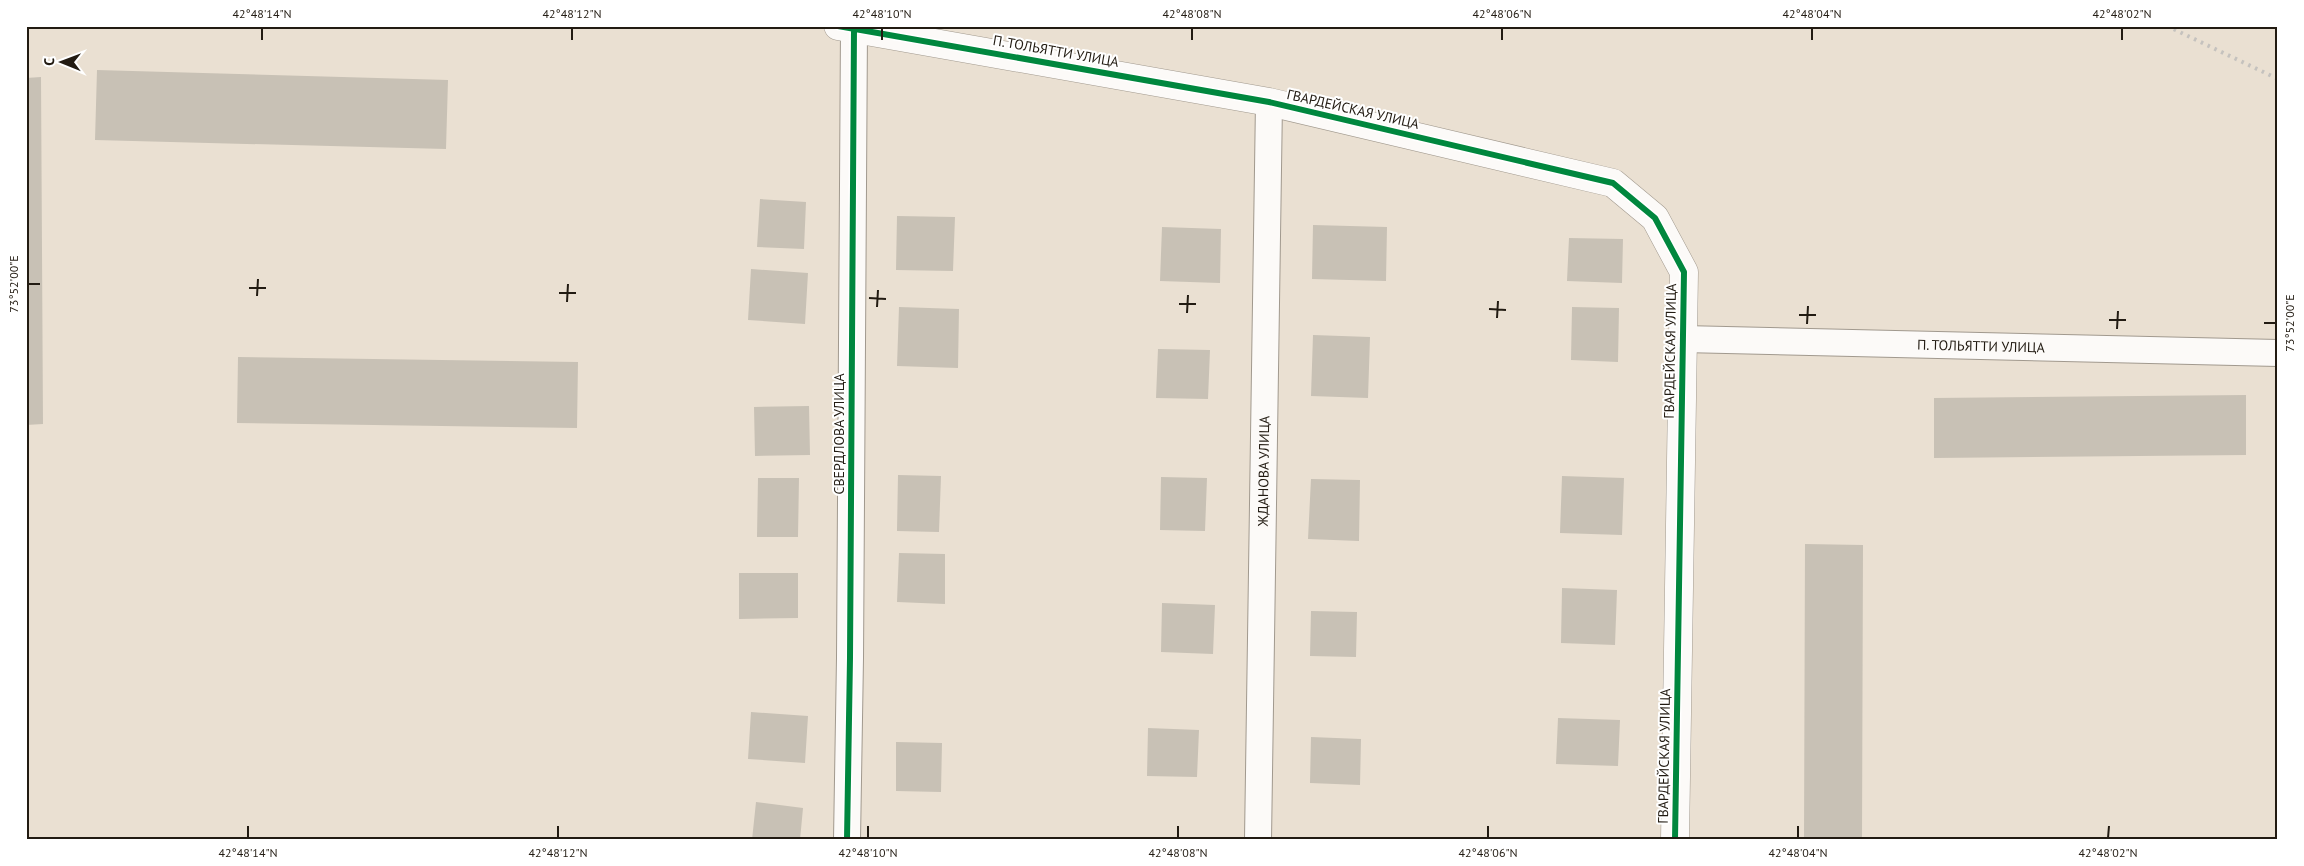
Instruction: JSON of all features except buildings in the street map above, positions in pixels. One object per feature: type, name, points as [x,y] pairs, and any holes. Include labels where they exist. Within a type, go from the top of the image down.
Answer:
[{"type":"street","name":"П. ТОЛЬЯТТИ УЛИЦА","points":[[846,27],[1269,102]]},
{"type":"street","name":"СВЕРДЛОВА УЛИЦА","points":[[846,27],[850,658],[847,840]]},
{"type":"street","name":"ГВАРДЕЙСКАЯ УЛИЦА","points":[[1269,102],[1613,183],[1654,218],[1684,272],[1675,840]]},
{"type":"street","name":"ЖДАНОВА УЛИЦА","points":[[1258,840],[1269,102]]},
{"type":"street","name":"П. ТОЛЬЯТТИ УЛИЦА","points":[[1683,339],[2278,353]]},
{"type":"railway","points":[[2167,26],[2278,79]]},
{"type":"cycle path","points":[[838,26],[1269,102],[1613,183],[1655,218],[1684,272],[1675,840]]},
{"type":"cycle path","points":[[847,840],[854,28]]}]
